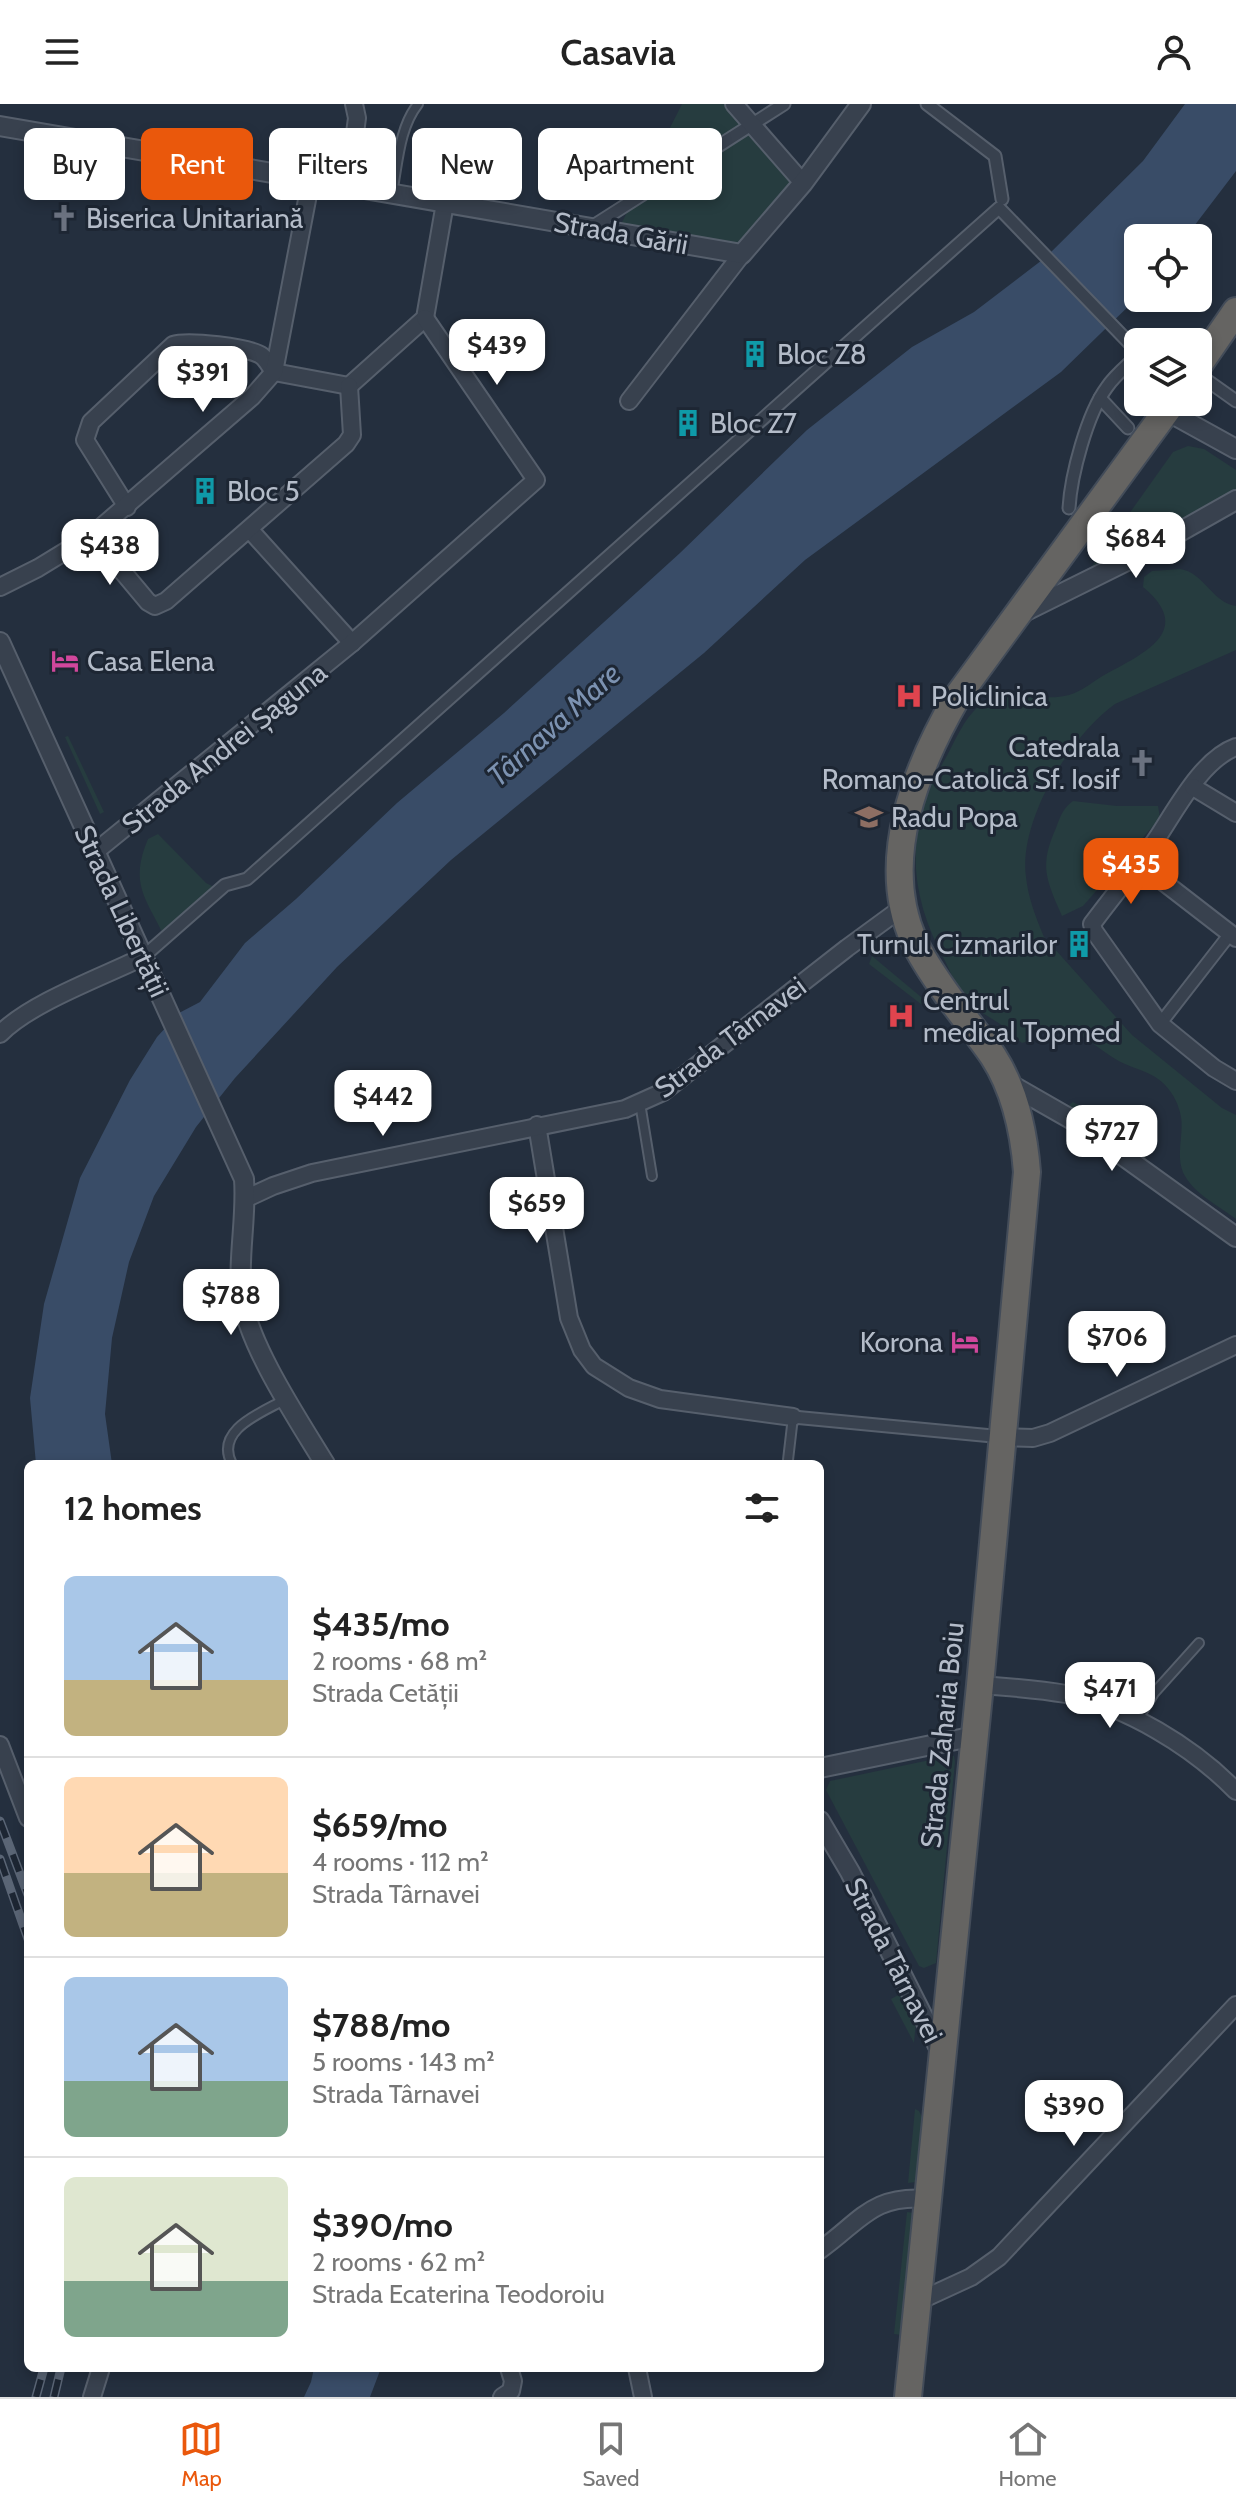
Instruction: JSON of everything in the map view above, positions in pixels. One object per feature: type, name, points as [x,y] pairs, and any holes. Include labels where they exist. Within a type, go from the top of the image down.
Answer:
[{"type":"highway","points":[[1212,346],[1236,311]]},
{"type":"highway","name":"Strada Zaharia Boiu","points":[[908,2397],[980,1685],[1027,1172],[1024,1139],[1006,1082],[994,1059],[921,954],[907,924],[903,907],[902,851],[910,800],[919,773],[930,745],[957,697],[1163,416]]},
{"type":"street","points":[[354,104],[356,128]]},
{"type":"street","points":[[734,104],[803,183]]},
{"type":"street","points":[[590,228],[784,104]]},
{"type":"street","points":[[629,401],[742,254],[803,183],[861,104]]},
{"type":"street","points":[[927,104],[995,156],[1000,203],[1124,339]]},
{"type":"street","name":"Strada Gării","points":[[0,126],[269,172]]},
{"type":"street","name":"Strada Gării","points":[[396,194],[742,254]]},
{"type":"street","points":[[0,587],[92,535],[252,397],[274,372],[307,200]]},
{"type":"street","points":[[349,386],[425,318],[445,203]]},
{"type":"street","points":[[4,1027],[31,1010],[146,963],[225,885],[247,879],[1000,203]]},
{"type":"street","name":"Strada Andrei Șaguna","points":[[95,852],[352,643],[536,480],[425,318]]},
{"type":"street","points":[[127,507],[85,440],[85,433],[91,422],[173,345],[191,341],[250,352],[262,356],[274,372],[349,386]]},
{"type":"street","points":[[1069,508],[1071,479],[1100,398],[1124,368]]},
{"type":"street","points":[[1212,384],[1236,401]]},
{"type":"street","points":[[92,535],[148,602],[155,606],[166,601],[346,444],[352,435],[349,386]]},
{"type":"street","points":[[1100,398],[1128,428]]},
{"type":"street","points":[[1185,416],[1236,449]]},
{"type":"street","points":[[1014,617],[1112,569],[1236,500]]},
{"type":"street","name":"Strada Andrei Șaguna","points":[[250,530],[352,643]]},
{"type":"street","name":"Strada Libertății","points":[[0,642],[244,1179],[245,1199]]},
{"type":"street","points":[[1236,747],[1213,761],[1092,924],[1160,1024],[1214,1068],[1236,1081]]},
{"type":"street","points":[[1193,787],[1236,813]]},
{"type":"street","points":[[1139,863],[1233,936],[1160,1024]]},
{"type":"street","name":"Strada Târnavei","points":[[245,1199],[312,1173],[625,1109],[640,1103],[663,1092],[903,907]]},
{"type":"street","points":[[1006,1082],[1076,1122],[1236,1237]]},
{"type":"street","points":[[537,1125],[569,1318],[582,1350],[594,1366],[629,1388],[660,1399],[793,1417],[1033,1438],[1050,1433],[1236,1345]]},
{"type":"street","points":[[245,1199],[242,1299],[252,1333],[323,1460]]},
{"type":"street","points":[[980,1685],[1068,1695],[1092,1701],[1137,1720],[1201,1761],[1236,1791]]},
{"type":"street","points":[[824,1767],[975,1736]]},
{"type":"street","points":[[0,1745],[24,1808]]},
{"type":"street","name":"Strada Târnavei","points":[[824,1828],[850,1872],[943,2057]]},
{"type":"street","points":[[919,2301],[971,2277],[999,2257],[1236,2005]]},
{"type":"street","points":[[824,2247],[878,2204],[910,2197],[929,2199]]},
{"type":"street","points":[[92,2397],[100,2372]]},
{"type":"street","points":[[502,2397],[511,2391],[513,2381],[510,2372]]},
{"type":"street","points":[[638,2372],[643,2397]]},
{"type":"lane","points":[[396,172],[409,115],[418,104]]},
{"type":"lane","points":[[640,1103],[652,1176]]},
{"type":"lane","points":[[230,1460],[229,1442],[234,1430],[286,1398]]},
{"type":"lane","points":[[788,1460],[793,1417]]},
{"type":"lane","points":[[1137,1720],[1154,1693],[1199,1643]]},
{"type":"green space","points":[[682,104],[733,104],[803,183],[742,254],[617,232],[633,200],[722,200],[722,128],[670,128]]},
{"type":"green space","points":[[1188,446],[1204,449],[1236,470],[1236,496],[1082,580],[1173,452]]},
{"type":"green space","points":[[1180,569],[1196,576],[1220,599],[1236,606],[1236,650],[1115,704],[1081,736],[1051,781],[1039,806],[1030,831],[1026,877],[1030,900],[1044,937],[1132,1035],[1222,1108],[1236,1115],[1236,1219],[1201,1195],[1185,1176],[1180,1160],[1181,1117],[1176,1101],[1162,1082],[1067,1029],[1044,1028],[1031,1040],[1022,1043],[965,999],[933,936],[918,886],[917,836],[922,811],[931,786],[969,717],[990,699],[1069,695],[1149,649],[1159,639],[1165,616],[1158,602],[1143,587],[1144,577],[1152,571]]},
{"type":"green space","points":[[68,736],[104,812],[100,814],[65,737]]},
{"type":"green space","points":[[1073,801],[1117,806],[1158,806],[1160,818],[1083,906],[1062,916],[1049,882],[1046,863],[1060,816]]},
{"type":"green space","points":[[158,834],[206,883],[220,890],[165,938],[146,901],[140,880],[142,855],[148,839]]},
{"type":"green space","points":[[872,956],[933,1007],[930,1011],[869,964]]},
{"type":"green space","points":[[1073,1102],[1131,1137],[1146,1157],[1147,1168],[1069,1105]]},
{"type":"green space","points":[[954,1756],[955,1762],[936,1963],[924,1968],[919,1966],[826,1790],[830,1781]]},
{"type":"green space","points":[[902,1993],[916,2021],[914,2043],[891,1999]]},
{"type":"green space","points":[[915,2109],[922,2117],[916,2182],[908,2183]]},
{"type":"green space","points":[[907,2212],[914,2213],[902,2335],[894,2334]]},
{"type":"water","name":"Târnava Mare","points":[[1185,104],[1236,104],[1236,171],[1196,224],[1124,224],[1124,311],[1061,372],[805,560],[704,653],[451,860],[337,967],[235,1078],[196,1127],[154,1196],[129,1262],[112,1338],[105,1414],[111,1460],[36,1460],[30,1398],[44,1304],[80,1178],[130,1080],[157,1037],[179,1013],[200,1002],[245,943],[397,803],[504,713],[680,553],[807,430],[912,347],[974,312],[1046,257],[1143,161]]},
{"type":"water","points":[[313,2372],[379,2372],[370,2397],[304,2397]]},
{"type":"railway","points":[[0,1821],[24,1884]]},
{"type":"railway","points":[[0,1859],[24,1928]]},
{"type":"railway","points":[[36,2397],[43,2372]]},
{"type":"railway","points":[[54,2397],[60,2372]]},
{"type":"place","name":"Biserica Unitariană","points":[[64,218]]},
{"type":"place","name":"Bloc Z8","points":[[755,354]]},
{"type":"place","name":"Bloc Z7","points":[[688,423]]},
{"type":"place","name":"Bloc 5","points":[[205,491]]},
{"type":"place","name":"Casa Elena","points":[[65,661]]},
{"type":"place","name":"Policlinica","points":[[909,696]]},
{"type":"place","name":"Catedrala Romano-Catolică Sf. Iosif","points":[[1142,763]]},
{"type":"place","name":"Radu Popa","points":[[869,817]]},
{"type":"place","name":"Turnul Cizmarilor","points":[[1079,944]]},
{"type":"place","name":"Centrul medical Topmed","points":[[901,1016]]},
{"type":"place","name":"Korona","points":[[965,1342]]}]
